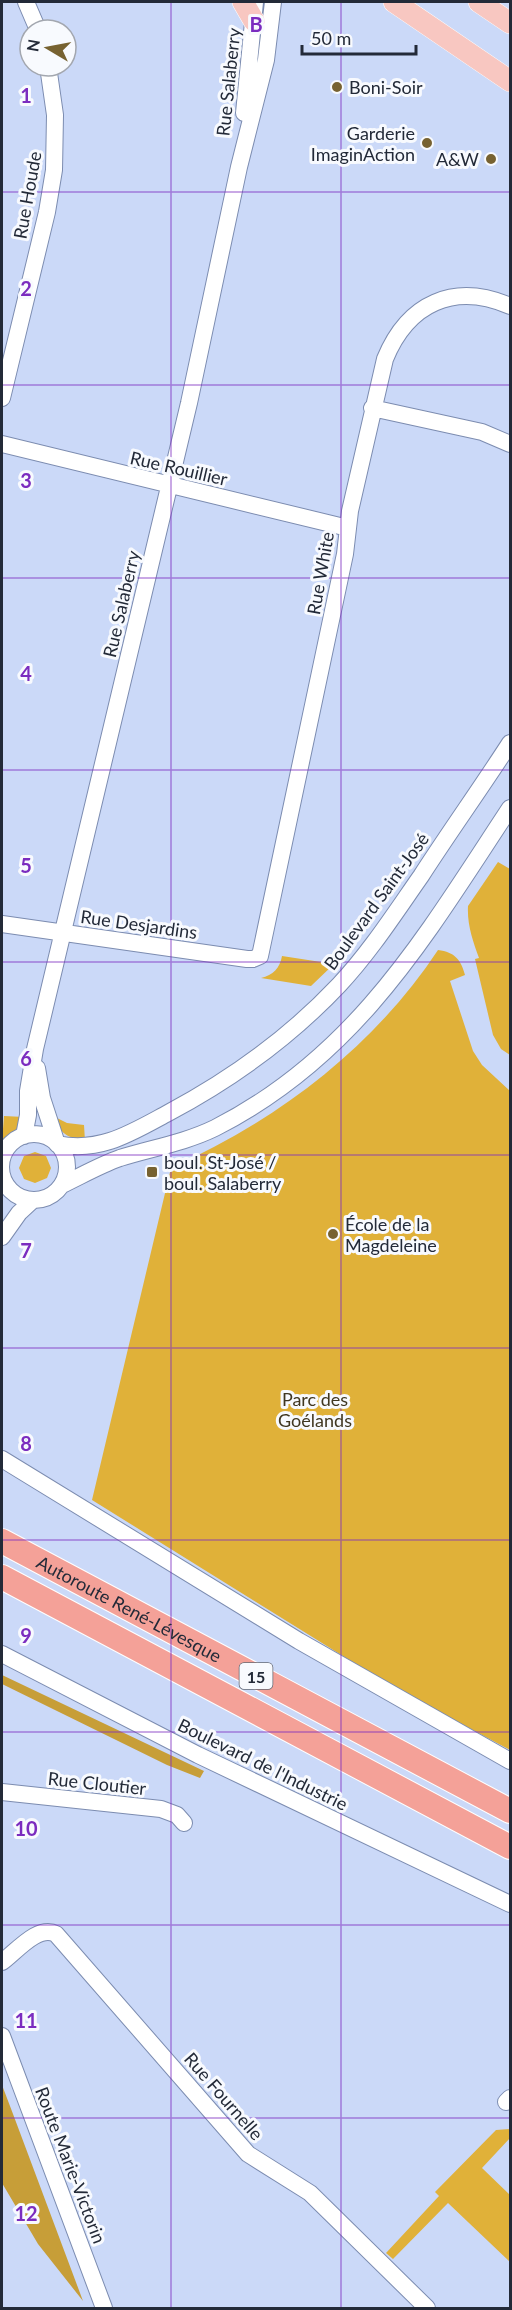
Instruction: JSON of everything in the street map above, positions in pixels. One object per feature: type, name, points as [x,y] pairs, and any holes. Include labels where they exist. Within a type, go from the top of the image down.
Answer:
[{"type":"highway","name":"Autoroute René-Lévesque","points":[[2,1541],[510,1811]]},
{"type":"highway","name":"Autoroute René-Lévesque","points":[[2,1577],[510,1846]]},
{"type":"main road","points":[[243,2],[255,11]]},
{"type":"main road","points":[[394,2],[510,81]]},
{"type":"main road","points":[[479,2],[510,23]]},
{"type":"street","points":[[26,2],[33,18]]},
{"type":"street","name":"Rue Salaberry","points":[[24,1136],[35,1049],[205,329],[239,167],[266,60],[273,2]]},
{"type":"street","name":"Rue Salaberry","points":[[239,167],[255,11]]},
{"type":"street","name":"Rue Houde","points":[[2,398],[47,212],[54,170],[55,115],[50,78]]},
{"type":"street","name":"Rue White","points":[[263,947],[345,554],[372,408],[389,348],[402,327],[419,311],[441,299],[466,295],[490,298],[510,306]]},
{"type":"street","points":[[372,408],[482,432],[510,444]]},
{"type":"street","name":"Rue Rouillier","points":[[2,444],[348,528]]},
{"type":"street","name":"Boulevard Saint-José","points":[[57,1144],[82,1148],[100,1145],[157,1119],[222,1084],[251,1064],[303,1021],[341,983],[367,952],[510,743]]},
{"type":"street","points":[[2,1238],[19,1213],[33,1200],[52,1195],[62,1185],[121,1158],[173,1145],[213,1129],[258,1103],[313,1062],[354,1024],[396,977],[510,808]]},
{"type":"street","name":"Rue Desjardins","points":[[2,924],[253,959],[260,956],[263,947]]},
{"type":"street","name":"Rue Salaberry","points":[[35,1049],[42,1098],[57,1144]]},
{"type":"street","points":[[33,1200],[15,1194],[8,1188],[2,1177],[2,1165],[6,1151],[15,1140],[24,1136],[42,1136],[57,1144],[63,1152],[67,1166],[62,1185]]},
{"type":"street","points":[[2,1460],[328,1658],[510,1761]]},
{"type":"street","name":"Boulevard de l'Industrie","points":[[2,1654],[198,1755],[510,1904]]},
{"type":"street","name":"Rue Cloutier","points":[[2,1792],[161,1809],[177,1815],[184,1823]]},
{"type":"street","name":"Rue Fournelle","points":[[2,1962],[41,1933],[51,1931],[56,1934],[248,2154],[310,2193],[427,2308]]},
{"type":"street","name":"Route Marie-Victorin","points":[[2,2036],[104,2308]]},
{"type":"green space","points":[[498,862],[510,869],[510,1055],[501,1049],[493,1035],[475,959],[479,958],[468,920],[468,906]]},
{"type":"green space","name":"Parc des Goélands","points":[[438,950],[453,955],[459,961],[465,975],[450,981],[473,1051],[482,1065],[510,1091],[510,1750],[404,1693],[92,1500],[171,1168],[249,1127],[320,1078],[384,1019]]},
{"type":"green space","points":[[282,956],[334,964],[311,986],[261,978],[275,970]]},
{"type":"green space","points":[[4,1116],[24,1117],[18,1128],[2,1142]]},
{"type":"green space","points":[[55,1117],[67,1123],[84,1125],[85,1141],[62,1131]]},
{"type":"green space","points":[[35,1152],[46,1156],[51,1168],[47,1178],[35,1183],[24,1179],[19,1168],[24,1156]]},
{"type":"green space","points":[[510,2129],[510,2138],[482,2168],[510,2195],[510,2262],[448,2203],[393,2259],[386,2253],[439,2196],[435,2192],[496,2130]]},
{"type":"shaded area","points":[[2,1675],[204,1771],[200,1778],[167,1765],[2,1684]]},
{"type":"shaded area","points":[[2,2085],[83,2301],[38,2244],[2,2183]]},
{"type":"place","name":"Boni-Soir","points":[[337,87]]},
{"type":"place","name":"Garderie ImaginAction","points":[[427,143]]},
{"type":"place","name":"A&W","points":[[491,159]]},
{"type":"place","name":"boul. St-José / boul. Salaberry","points":[[152,1172]]},
{"type":"place","name":"École de la Magdeleine","points":[[333,1234]]}]
